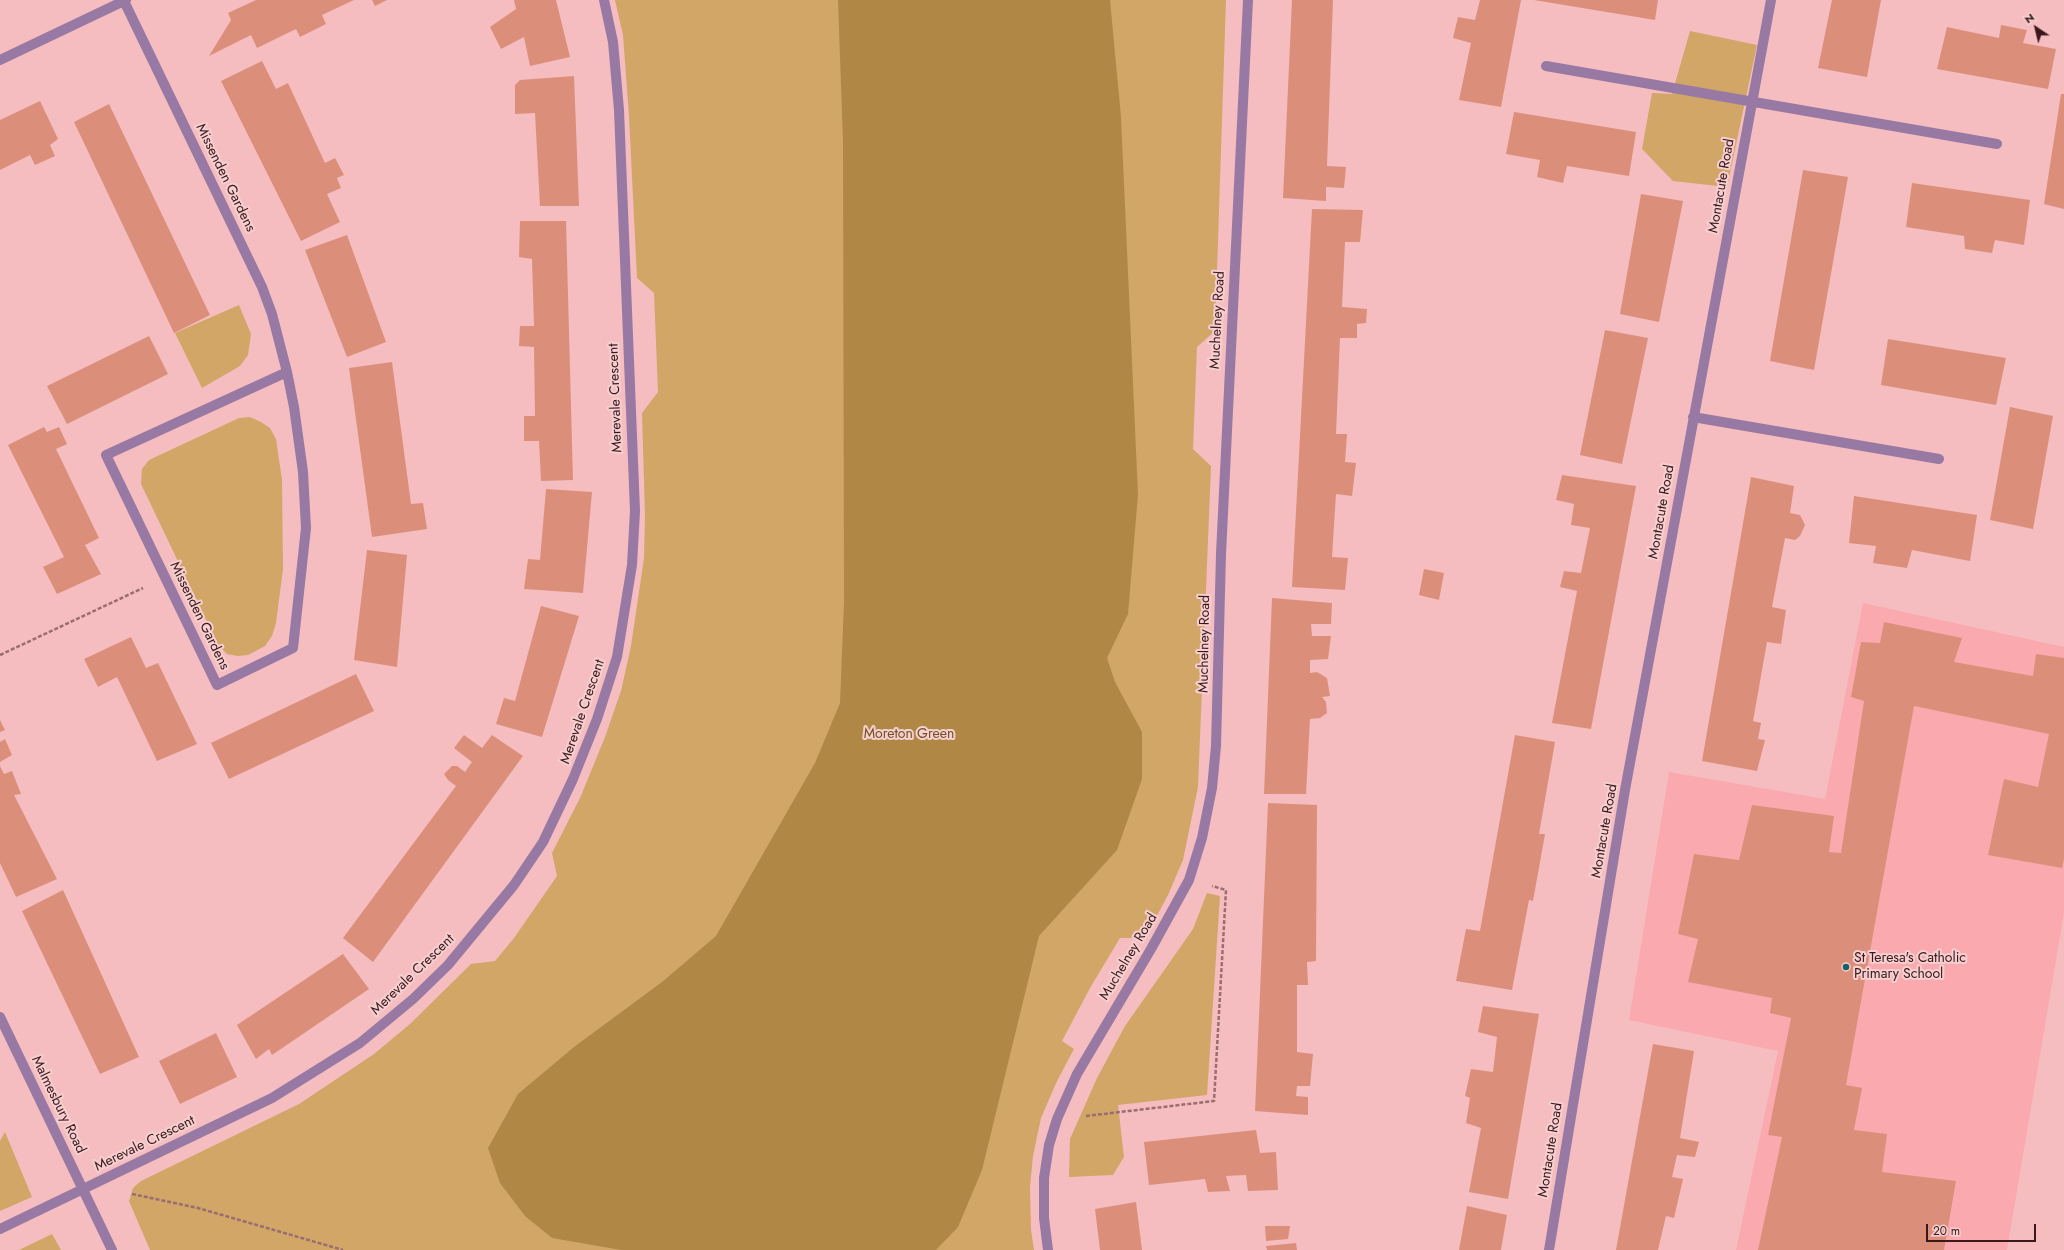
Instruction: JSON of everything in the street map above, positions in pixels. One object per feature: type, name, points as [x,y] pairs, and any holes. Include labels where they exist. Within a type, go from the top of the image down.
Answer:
[{"type":"street","points":[[0,60],[125,0]]},
{"type":"street","name":"Missenden Gardens","points":[[125,0],[262,287],[272,314],[287,372],[294,407],[303,472],[306,528],[292,648],[217,685],[106,455],[287,372]]},
{"type":"street","name":"Merevale Crescent","points":[[0,1229],[272,1098],[360,1043],[413,999],[448,965],[483,925],[514,885],[543,842],[573,780],[597,719],[617,657],[632,565],[635,511],[619,110],[613,42],[604,0]]},
{"type":"street","name":"Muchelney Road","points":[[1048,1250],[1044,1218],[1044,1178],[1049,1146],[1057,1119],[1077,1074],[1151,949],[1189,880],[1202,838],[1212,788],[1216,746],[1221,554],[1248,0]]},
{"type":"street","name":"Montacute Road","points":[[1549,1250],[1625,790],[1771,0]]},
{"type":"street","points":[[1546,66],[1997,144]]},
{"type":"street","points":[[1693,417],[1939,459]]},
{"type":"street","name":"Malmesbury Road","points":[[0,1017],[112,1250]]},
{"type":"path","points":[[0,655],[165,577]]},
{"type":"path","points":[[1057,1119],[1214,1101],[1226,890],[1189,880]]},
{"type":"path","points":[[125,1193],[198,1208],[343,1250]]},
{"type":"shaded area","name":"St Teresa's Catholic Primary School","points":[[1863,603],[2064,647],[2064,913],[2007,1250],[1736,1250],[1778,1051],[1629,1020],[1669,772],[1825,799]]},
{"type":"green space","name":"Moreton Green","points":[[615,0],[1226,0],[1215,331],[1197,347],[1193,449],[1211,466],[1198,787],[1183,860],[1168,895],[1145,938],[1120,938],[1090,988],[1062,1041],[1074,1049],[1057,1081],[1041,1118],[1033,1156],[1030,1187],[1031,1230],[1034,1250],[150,1250],[129,1201],[133,1188],[141,1181],[299,1104],[374,1054],[410,1024],[471,964],[495,961],[514,938],[557,876],[552,853],[580,798],[605,737],[621,691],[631,646],[644,558],[645,516],[642,413],[658,392],[654,293],[637,278],[629,116],[623,35]]},
{"type":"green space","points":[[838,0],[1110,0],[1121,117],[1138,495],[1128,614],[1107,658],[1115,682],[1142,732],[1142,779],[1117,850],[1039,936],[982,1170],[958,1227],[936,1250],[621,1250],[552,1238],[525,1216],[500,1183],[488,1148],[518,1094],[574,1047],[662,982],[716,936],[815,763],[840,703],[844,602],[843,142]]},
{"type":"green space","points":[[1690,31],[1757,45],[1727,187],[1673,181],[1642,149],[1652,93],[1672,94]]},
{"type":"green space","points":[[239,305],[251,334],[248,355],[240,366],[202,388],[175,333]]},
{"type":"green space","points":[[250,417],[270,428],[276,439],[282,480],[283,569],[276,623],[272,636],[265,646],[248,655],[238,656],[227,654],[218,645],[141,484],[142,469],[149,460],[239,418]]},
{"type":"green space","points":[[1207,893],[1220,896],[1207,1095],[1118,1105],[1124,1157],[1113,1175],[1069,1177],[1070,1139],[1097,1078],[1125,1026],[1193,929]]},
{"type":"green space","points":[[5,1132],[32,1197],[0,1211],[0,1141]]},
{"type":"green space","points":[[52,1234],[61,1250],[19,1250]]},
{"type":"building","points":[[256,0],[354,0],[322,15],[326,24],[300,37],[296,29],[257,48],[251,35],[209,56],[231,20],[228,13]]},
{"type":"building","points":[[372,0],[387,0],[375,6]]},
{"type":"building","points":[[514,0],[556,0],[570,57],[530,66],[524,37],[501,49],[490,27],[516,9]]},
{"type":"building","points":[[1292,0],[1333,0],[1327,166],[1346,167],[1344,188],[1326,187],[1326,201],[1283,198]]},
{"type":"building","points":[[1480,0],[1521,0],[1501,107],[1459,100],[1471,43],[1453,38],[1458,17],[1475,20]]},
{"type":"building","points":[[1534,0],[1658,0],[1655,20]]},
{"type":"building","points":[[1832,0],[1881,0],[1867,77],[1818,68]]},
{"type":"building","points":[[2001,25],[2027,30],[2023,43],[2056,49],[2048,89],[1937,69],[1947,27],[1999,38]]},
{"type":"building","points":[[262,61],[276,89],[288,83],[325,163],[335,158],[344,175],[337,178],[341,188],[327,194],[340,222],[301,241],[221,81]]},
{"type":"building","points":[[574,76],[579,206],[540,206],[535,113],[515,114],[515,85],[520,80]]},
{"type":"building","points":[[2061,94],[2064,94],[2064,209],[2044,204]]},
{"type":"building","points":[[40,101],[58,139],[50,145],[55,156],[35,165],[30,155],[0,170],[0,120]]},
{"type":"building","points":[[109,104],[210,315],[174,333],[74,122]]},
{"type":"building","points":[[1514,112],[1636,132],[1629,176],[1567,166],[1563,183],[1537,177],[1540,160],[1506,154]]},
{"type":"building","points":[[1803,170],[1848,177],[1814,370],[1770,361]]},
{"type":"building","points":[[1912,183],[2030,200],[2024,245],[1995,240],[1992,253],[1965,249],[1964,236],[1906,227]]},
{"type":"building","points":[[1641,194],[1683,201],[1659,322],[1620,314]]},
{"type":"building","points":[[1312,209],[1363,210],[1360,242],[1345,242],[1342,307],[1367,309],[1366,323],[1357,324],[1357,338],[1340,338],[1336,434],[1347,434],[1345,462],[1356,463],[1352,496],[1336,494],[1332,557],[1348,558],[1345,590],[1292,587]]},
{"type":"building","points":[[520,221],[566,221],[573,480],[541,481],[539,441],[524,441],[524,416],[535,416],[534,347],[519,346],[520,326],[534,326],[532,259],[519,257]]},
{"type":"building","points":[[347,235],[386,342],[347,357],[305,250]]},
{"type":"building","points":[[1605,330],[1648,338],[1622,464],[1580,455]]},
{"type":"building","points":[[149,336],[168,374],[67,424],[47,386]]},
{"type":"building","points":[[1888,339],[2006,358],[1996,405],[1881,385]]},
{"type":"building","points":[[392,362],[411,504],[423,503],[427,529],[372,537],[349,368]]},
{"type":"building","points":[[2010,407],[2053,416],[2033,529],[1990,520]]},
{"type":"building","points":[[44,427],[47,432],[59,427],[67,444],[56,449],[99,538],[85,545],[101,574],[57,594],[43,567],[64,557],[8,445]]},
{"type":"building","points":[[1562,475],[1636,486],[1591,729],[1552,723],[1577,591],[1560,587],[1564,571],[1581,573],[1590,528],[1571,525],[1574,504],[1556,500]]},
{"type":"building","points":[[1751,477],[1794,486],[1790,513],[1800,515],[1805,525],[1800,536],[1795,540],[1785,538],[1772,607],[1786,610],[1781,644],[1767,642],[1753,721],[1761,723],[1758,739],[1765,740],[1757,771],[1702,761]]},
{"type":"building","points":[[546,489],[592,492],[583,593],[524,589],[528,559],[540,560]]},
{"type":"building","points":[[1854,496],[1977,515],[1970,561],[1912,550],[1907,568],[1873,563],[1876,546],[1849,543]]},
{"type":"building","points":[[367,550],[407,555],[397,667],[354,660]]},
{"type":"building","points":[[1424,569],[1444,573],[1439,600],[1419,595]]},
{"type":"building","points":[[1272,598],[1332,603],[1331,624],[1311,624],[1312,636],[1331,636],[1328,659],[1310,660],[1310,673],[1317,672],[1327,678],[1330,696],[1322,697],[1326,702],[1327,713],[1320,718],[1310,719],[1306,794],[1264,794]]},
{"type":"building","points":[[541,606],[579,616],[542,737],[496,724],[504,698],[515,701]]},
{"type":"building","points":[[1884,622],[1962,638],[1954,662],[2033,676],[2036,654],[2064,658],[2064,859],[2062,868],[1988,855],[2004,779],[2038,787],[2049,734],[1914,706],[1846,1085],[1862,1088],[1854,1130],[1887,1134],[1882,1172],[1956,1181],[1944,1250],[1758,1250],[1782,1137],[1768,1135],[1791,1018],[1770,1013],[1772,998],[1688,982],[1698,939],[1678,934],[1694,854],[1739,860],[1752,805],[1834,816],[1829,852],[1841,853],[1864,701],[1851,697],[1861,642],[1880,643]]},
{"type":"building","points":[[131,637],[146,668],[158,663],[197,744],[157,761],[117,677],[98,687],[84,659]]},
{"type":"building","points":[[356,674],[374,711],[229,779],[211,743]]},
{"type":"building","points":[[0,720],[5,730],[0,732]]},
{"type":"building","points":[[464,735],[482,748],[492,735],[523,756],[373,962],[343,938],[456,786],[448,780],[444,774],[452,766],[457,766],[465,772],[472,762],[454,748]]},
{"type":"building","points":[[1515,735],[1555,742],[1539,834],[1545,834],[1533,901],[1529,900],[1512,990],[1456,981],[1466,929],[1480,931]]},
{"type":"building","points":[[5,739],[12,755],[0,762],[0,742]]},
{"type":"building","points":[[0,766],[4,774],[12,771],[21,794],[14,795],[57,879],[16,897],[0,863]]},
{"type":"building","points":[[1268,803],[1317,805],[1316,961],[1307,962],[1308,985],[1297,985],[1297,1052],[1313,1054],[1310,1086],[1297,1086],[1296,1096],[1308,1097],[1308,1115],[1255,1111]]},
{"type":"building","points":[[63,890],[139,1057],[100,1074],[22,911]]},
{"type":"building","points":[[343,954],[369,989],[272,1055],[269,1049],[256,1059],[237,1025]]},
{"type":"building","points":[[1483,1006],[1539,1014],[1508,1199],[1469,1192],[1481,1128],[1466,1123],[1470,1098],[1465,1096],[1471,1069],[1493,1072],[1497,1037],[1478,1032]]},
{"type":"building","points":[[216,1033],[237,1077],[180,1104],[159,1061]]},
{"type":"building","points":[[1653,1044],[1694,1051],[1680,1138],[1699,1142],[1695,1157],[1677,1155],[1672,1177],[1683,1179],[1674,1218],[1666,1216],[1658,1250],[1616,1250]]},
{"type":"building","points":[[1256,1130],[1260,1153],[1276,1152],[1278,1190],[1248,1191],[1246,1175],[1226,1176],[1230,1191],[1208,1192],[1205,1179],[1149,1185],[1144,1142]]},
{"type":"building","points":[[1136,1202],[1142,1250],[1100,1250],[1095,1209]]},
{"type":"building","points":[[1467,1206],[1507,1215],[1501,1250],[1459,1250]]},
{"type":"building","points":[[1265,1226],[1290,1226],[1288,1239],[1266,1241]]},
{"type":"building","points":[[1296,1243],[1297,1250],[1267,1250],[1266,1246]]},
{"type":"place","name":"St Teresa's Catholic Primary School","points":[[1846,967]]}]
